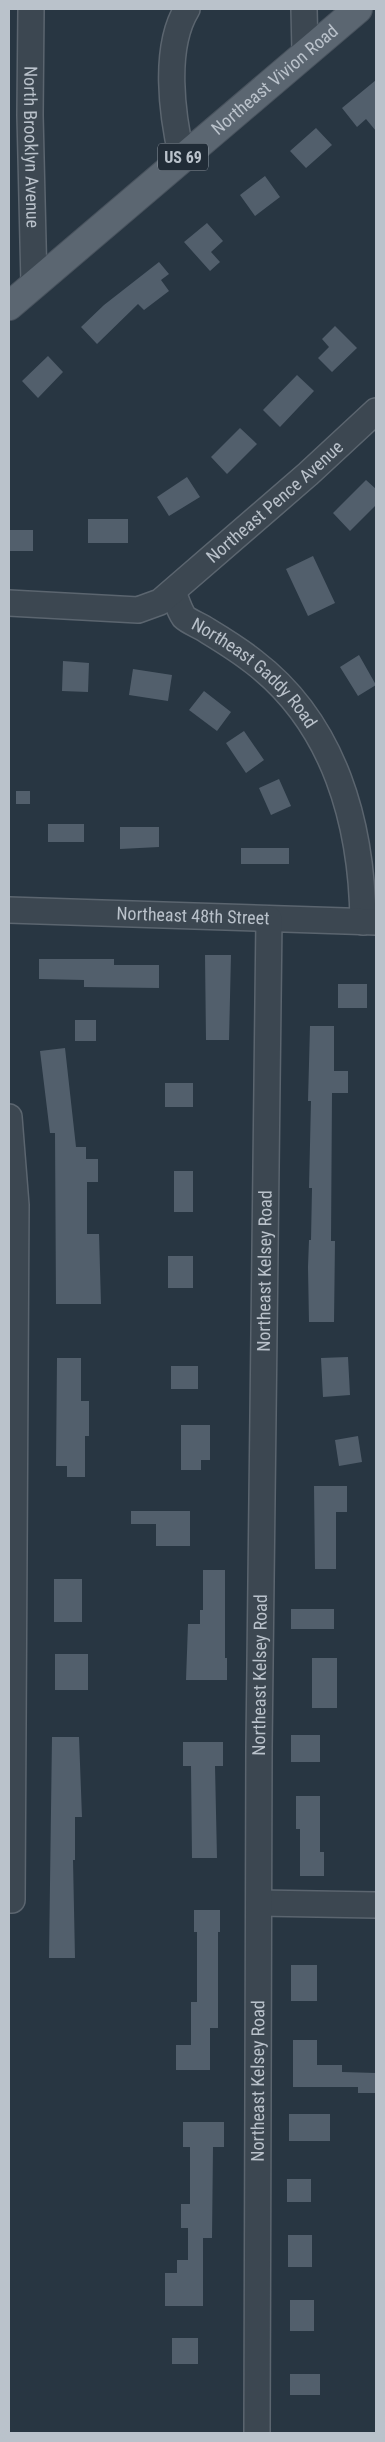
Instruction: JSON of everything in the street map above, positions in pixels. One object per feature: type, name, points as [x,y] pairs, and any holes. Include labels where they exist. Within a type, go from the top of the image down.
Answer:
[{"type":"main road","name":"Northeast Vivion Road","points":[[9,306],[358,9]]},
{"type":"street","name":"North Brooklyn Avenue","points":[[31,9],[30,115],[34,284]]},
{"type":"street","points":[[182,158],[175,125],[174,49],[180,21],[187,9]]},
{"type":"street","points":[[304,9],[305,53]]},
{"type":"street","name":"Northeast Pence Avenue","points":[[173,592],[180,583],[308,474],[376,411]]},
{"type":"street","points":[[9,603],[138,610],[160,602],[173,592]]},
{"type":"street","name":"Northeast Gaddy Road","points":[[173,592],[184,617],[255,662],[283,688],[316,728],[338,774],[350,810],[370,922]]},
{"type":"street","name":"Northeast 48th Street","points":[[9,910],[370,922]]},
{"type":"street","name":"Northeast Kelsey Road","points":[[258,2433],[259,1903],[269,919]]},
{"type":"street","points":[[10,1132],[16,1205],[12,1419],[10,1900]]},
{"type":"street","points":[[259,1903],[376,1905]]},
{"type":"building","points":[[376,80],[376,131],[366,119],[357,127],[342,108]]},
{"type":"building","points":[[316,128],[332,145],[306,168],[290,151]]},
{"type":"building","points":[[265,176],[280,197],[255,216],[240,195]]},
{"type":"building","points":[[207,223],[223,241],[211,252],[220,262],[210,271],[184,242]]},
{"type":"building","points":[[159,262],[169,274],[161,280],[169,291],[144,310],[138,304],[97,344],[81,327],[104,305]]},
{"type":"building","points":[[335,326],[357,348],[332,372],[318,358],[329,347],[322,339]]},
{"type":"building","points":[[48,356],[63,372],[38,398],[22,381]]},
{"type":"building","points":[[297,375],[314,391],[280,427],[263,410]]},
{"type":"building","points":[[240,428],[257,444],[227,474],[211,457]]},
{"type":"building","points":[[187,477],[200,497],[169,516],[157,497]]},
{"type":"building","points":[[366,480],[376,489],[376,505],[350,531],[333,513]]},
{"type":"building","points":[[88,519],[128,519],[128,543],[88,543]]},
{"type":"building","points":[[9,530],[33,530],[33,551],[9,551]]},
{"type":"building","points":[[313,556],[335,603],[308,616],[286,569]]},
{"type":"building","points":[[359,655],[376,685],[358,696],[340,667]]},
{"type":"building","points":[[63,661],[89,663],[88,692],[62,691]]},
{"type":"building","points":[[133,669],[172,675],[168,701],[129,695]]},
{"type":"building","points":[[204,691],[231,712],[217,731],[189,710]]},
{"type":"building","points":[[244,731],[264,760],[246,773],[226,743]]},
{"type":"building","points":[[279,779],[291,806],[271,815],[259,788]]},
{"type":"building","points":[[16,791],[30,791],[30,804],[16,804]]},
{"type":"building","points":[[48,824],[84,824],[84,842],[48,842]]},
{"type":"building","points":[[120,827],[159,827],[159,847],[120,849]]},
{"type":"building","points":[[241,848],[289,848],[289,864],[241,864]]},
{"type":"building","points":[[205,955],[231,955],[229,1040],[206,1040]]},
{"type":"building","points":[[39,959],[114,959],[114,965],[159,965],[159,988],[84,987],[84,980],[39,979]]},
{"type":"building","points":[[338,984],[367,984],[367,1008],[338,1008]]},
{"type":"building","points":[[75,1020],[96,1020],[96,1041],[75,1041]]},
{"type":"building","points":[[310,1026],[334,1026],[334,1071],[348,1071],[348,1093],[332,1093],[331,1241],[335,1241],[334,1322],[309,1322],[308,1267],[309,1240],[311,1240],[312,1188],[309,1188],[311,1101],[308,1101]]},
{"type":"building","points":[[65,1048],[76,1147],[86,1147],[86,1159],[98,1159],[98,1182],[87,1182],[87,1234],[99,1234],[101,1304],[56,1304],[55,1133],[50,1133],[40,1051]]},
{"type":"building","points":[[165,1083],[193,1083],[193,1107],[165,1107]]},
{"type":"building","points":[[174,1171],[193,1171],[193,1212],[174,1212]]},
{"type":"building","points":[[168,1256],[193,1256],[193,1288],[168,1288]]},
{"type":"building","points":[[348,1357],[350,1395],[323,1397],[321,1358]]},
{"type":"building","points":[[57,1358],[81,1358],[81,1401],[89,1401],[89,1436],[85,1436],[85,1477],[67,1477],[67,1466],[56,1466]]},
{"type":"building","points":[[171,1366],[198,1366],[198,1389],[171,1389]]},
{"type":"building","points":[[181,1425],[210,1425],[210,1460],[201,1460],[201,1470],[181,1470]]},
{"type":"building","points":[[358,1436],[362,1462],[339,1466],[335,1440]]},
{"type":"building","points":[[314,1486],[347,1486],[347,1512],[336,1512],[336,1569],[315,1569]]},
{"type":"building","points":[[131,1511],[190,1511],[190,1546],[156,1546],[156,1524],[131,1524]]},
{"type":"building","points":[[203,1570],[225,1570],[225,1658],[227,1658],[227,1680],[186,1680],[188,1624],[200,1624],[200,1610],[203,1610]]},
{"type":"building","points":[[54,1579],[82,1579],[82,1622],[54,1622]]},
{"type":"building","points":[[291,1609],[334,1609],[334,1629],[291,1629]]},
{"type":"building","points":[[55,1654],[88,1654],[88,1690],[55,1690]]},
{"type":"building","points":[[312,1658],[337,1658],[337,1708],[312,1708]]},
{"type":"building","points":[[291,1735],[320,1735],[320,1762],[291,1762]]},
{"type":"building","points":[[52,1737],[79,1737],[82,1817],[75,1817],[75,1860],[73,1860],[75,1958],[49,1958]]},
{"type":"building","points":[[183,1742],[223,1742],[223,1766],[215,1766],[217,1858],[192,1858],[191,1766],[183,1766]]},
{"type":"building","points":[[296,1796],[320,1796],[320,1852],[324,1852],[324,1876],[300,1876],[300,1829],[296,1829]]},
{"type":"building","points":[[194,1910],[220,1910],[220,1932],[218,1932],[218,2028],[210,2028],[210,2070],[176,2070],[176,2045],[191,2045],[191,2002],[197,2002],[197,1932],[194,1932]]},
{"type":"building","points":[[291,1965],[317,1965],[317,2001],[291,2001]]},
{"type":"building","points":[[293,2040],[317,2040],[317,2065],[342,2065],[342,2072],[376,2073],[376,2093],[358,2093],[358,2087],[293,2087]]},
{"type":"building","points":[[289,2114],[330,2114],[330,2141],[289,2141]]},
{"type":"building","points":[[183,2122],[224,2122],[224,2147],[213,2147],[212,2238],[203,2238],[203,2306],[165,2306],[165,2273],[177,2273],[177,2260],[188,2260],[188,2228],[181,2228],[181,2204],[190,2204],[190,2147],[183,2147]]},
{"type":"building","points":[[287,2179],[311,2179],[311,2202],[287,2202]]},
{"type":"building","points":[[288,2235],[312,2235],[312,2267],[288,2267]]},
{"type":"building","points":[[290,2300],[314,2300],[314,2331],[290,2331]]},
{"type":"building","points":[[172,2338],[198,2338],[198,2364],[172,2364]]},
{"type":"building","points":[[290,2374],[320,2374],[320,2395],[290,2395]]}]
